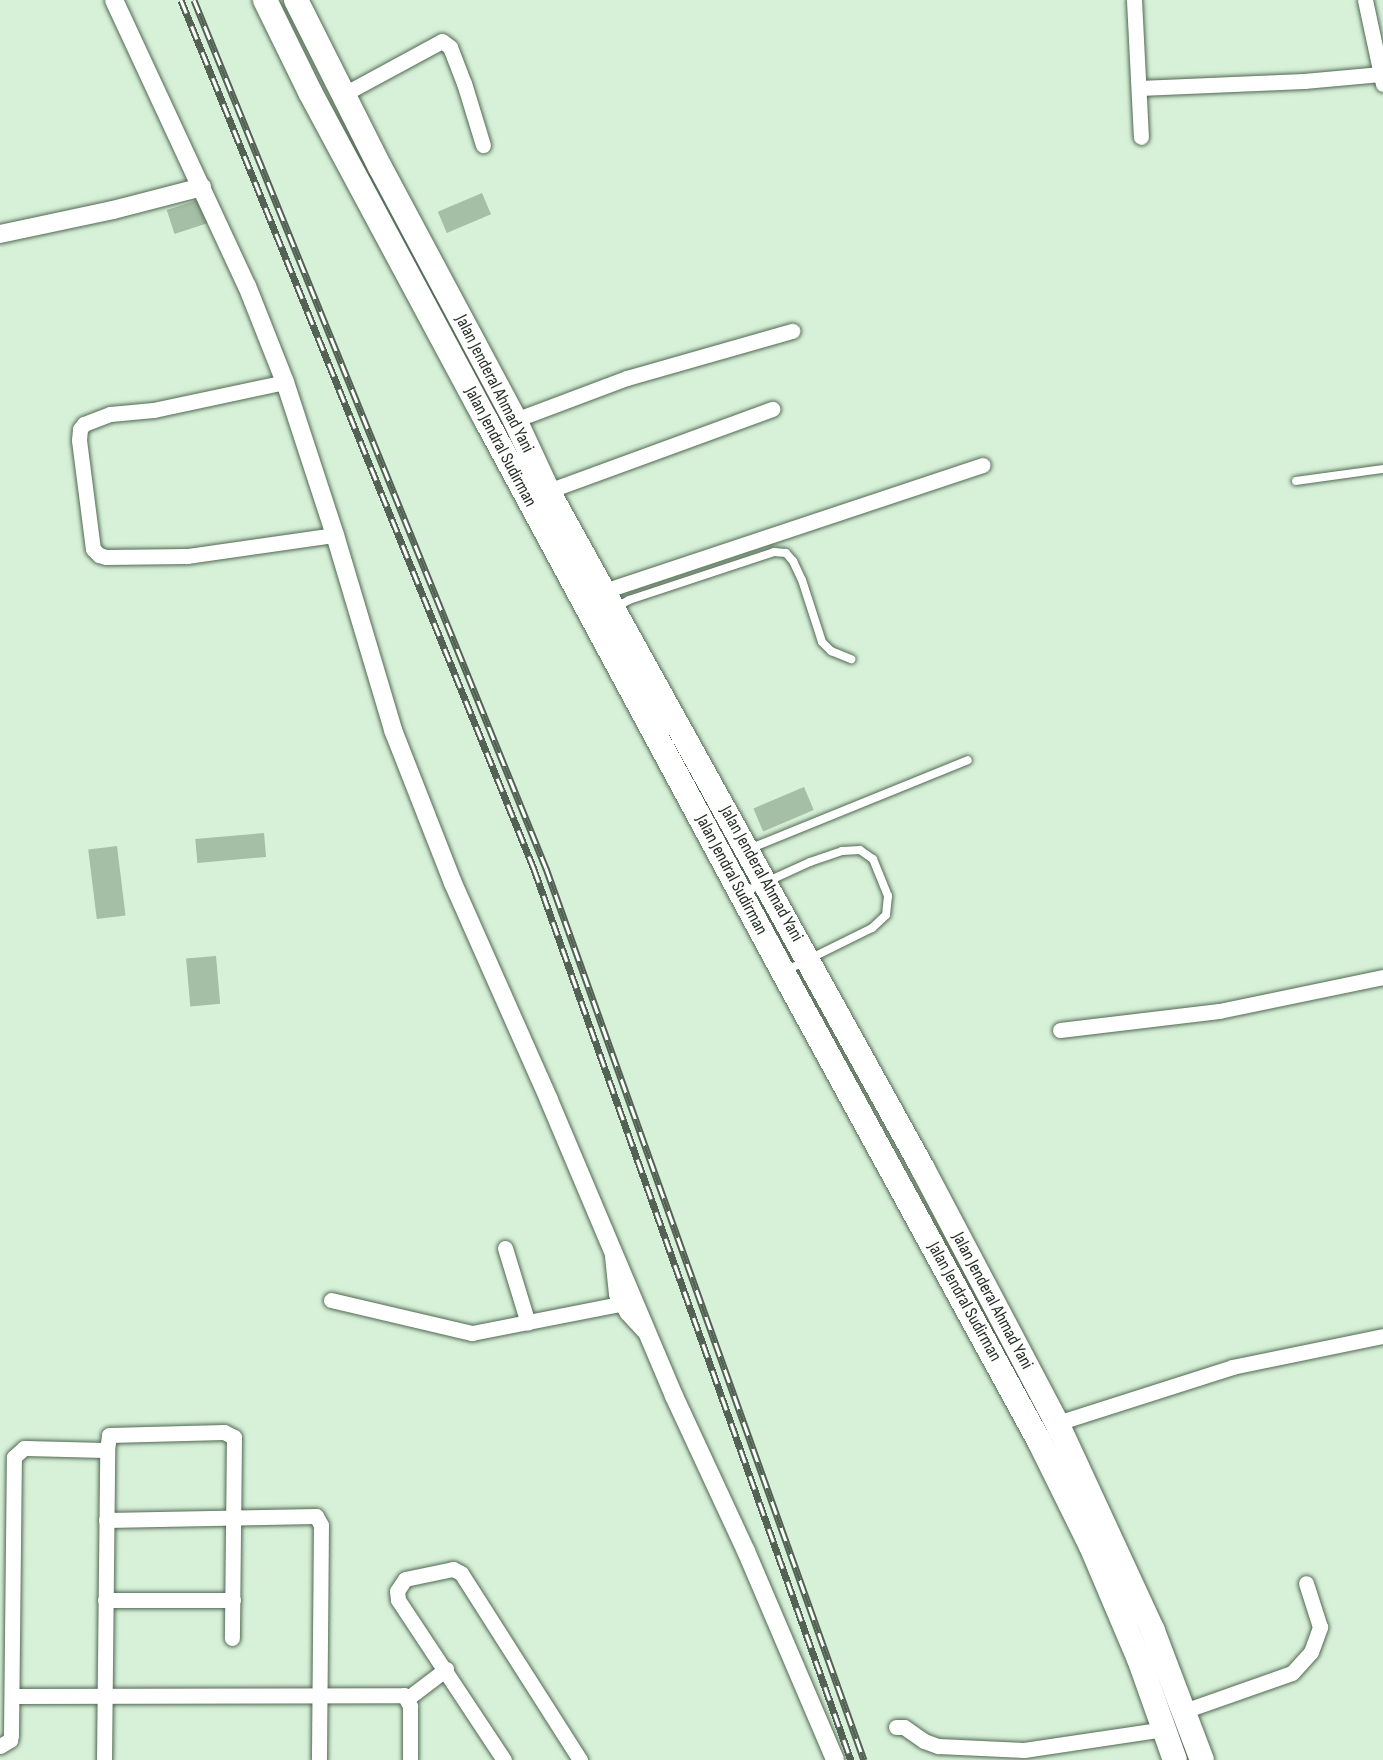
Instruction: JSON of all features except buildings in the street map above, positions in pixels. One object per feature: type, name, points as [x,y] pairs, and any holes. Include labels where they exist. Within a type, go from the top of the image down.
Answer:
[{"type":"highway","name":"Jalan Jendral Sudirman","points":[[265,0],[310,92],[783,972],[1039,1441],[1091,1546],[1165,1729],[1174,1760]]},
{"type":"highway","name":"Jalan Jenderal Ahmad Yani","points":[[296,0],[380,167],[515,420],[548,491],[765,882],[1057,1423],[1153,1631],[1202,1760]]},
{"type":"street","points":[[114,0],[247,286],[285,382],[335,535],[393,730],[453,883],[648,1336],[782,1633],[835,1760]]},
{"type":"street","points":[[1134,0],[1141,137]]},
{"type":"street","points":[[1139,88],[1382,79],[1365,0]]},
{"type":"street","points":[[344,94],[442,41],[450,47],[483,145]]},
{"type":"street","points":[[0,234],[103,212],[202,187]]},
{"type":"street","points":[[515,420],[627,378],[792,332]]},
{"type":"street","points":[[285,382],[153,410],[110,414],[84,424],[80,429],[79,440],[93,549],[99,555],[106,557],[187,556],[335,535]]},
{"type":"street","points":[[548,491],[772,409]]},
{"type":"street","points":[[609,600],[983,465]]},
{"type":"street","points":[[1060,1030],[1219,1011],[1383,977]]},
{"type":"street","points":[[611,1247],[614,1280],[620,1304],[648,1336]]},
{"type":"street","points":[[505,1248],[528,1323]]},
{"type":"street","points":[[331,1300],[466,1333],[620,1304]]},
{"type":"street","points":[[1057,1423],[1232,1367],[1383,1336]]},
{"type":"street","points":[[104,1760],[107,1440],[113,1433],[231,1434],[236,1442],[232,1638]]},
{"type":"street","points":[[0,1746],[10,1740],[12,1695],[6,1553],[7,1496],[14,1456],[24,1448],[107,1450]]},
{"type":"street","points":[[106,1520],[233,1520],[316,1516],[319,1520],[319,1760]]},
{"type":"street","points":[[504,1760],[446,1669],[398,1600],[397,1591],[405,1579],[453,1569],[461,1573],[580,1760]]},
{"type":"street","points":[[1184,1711],[1292,1673],[1311,1652],[1320,1627],[1306,1582]]},
{"type":"street","points":[[105,1600],[232,1600]]},
{"type":"street","points":[[408,1698],[446,1669]]},
{"type":"street","points":[[12,1695],[398,1694],[408,1698]]},
{"type":"street","points":[[408,1698],[410,1760]]},
{"type":"street","points":[[896,1727],[904,1727],[924,1742],[938,1746],[1024,1750],[1165,1729]]},
{"type":"lane","points":[[1296,482],[1383,469]]},
{"type":"lane","points":[[609,600],[629,600],[774,552],[786,553],[794,561],[802,580],[822,642],[831,651],[851,659]]},
{"type":"lane","points":[[747,850],[968,760]]},
{"type":"lane","points":[[741,894],[810,862],[842,851],[861,850],[873,859],[888,896],[886,915],[872,928],[783,972]]},
{"type":"railway","points":[[181,0],[534,869],[851,1760]]},
{"type":"railway","points":[[194,0],[546,868],[864,1760]]}]
